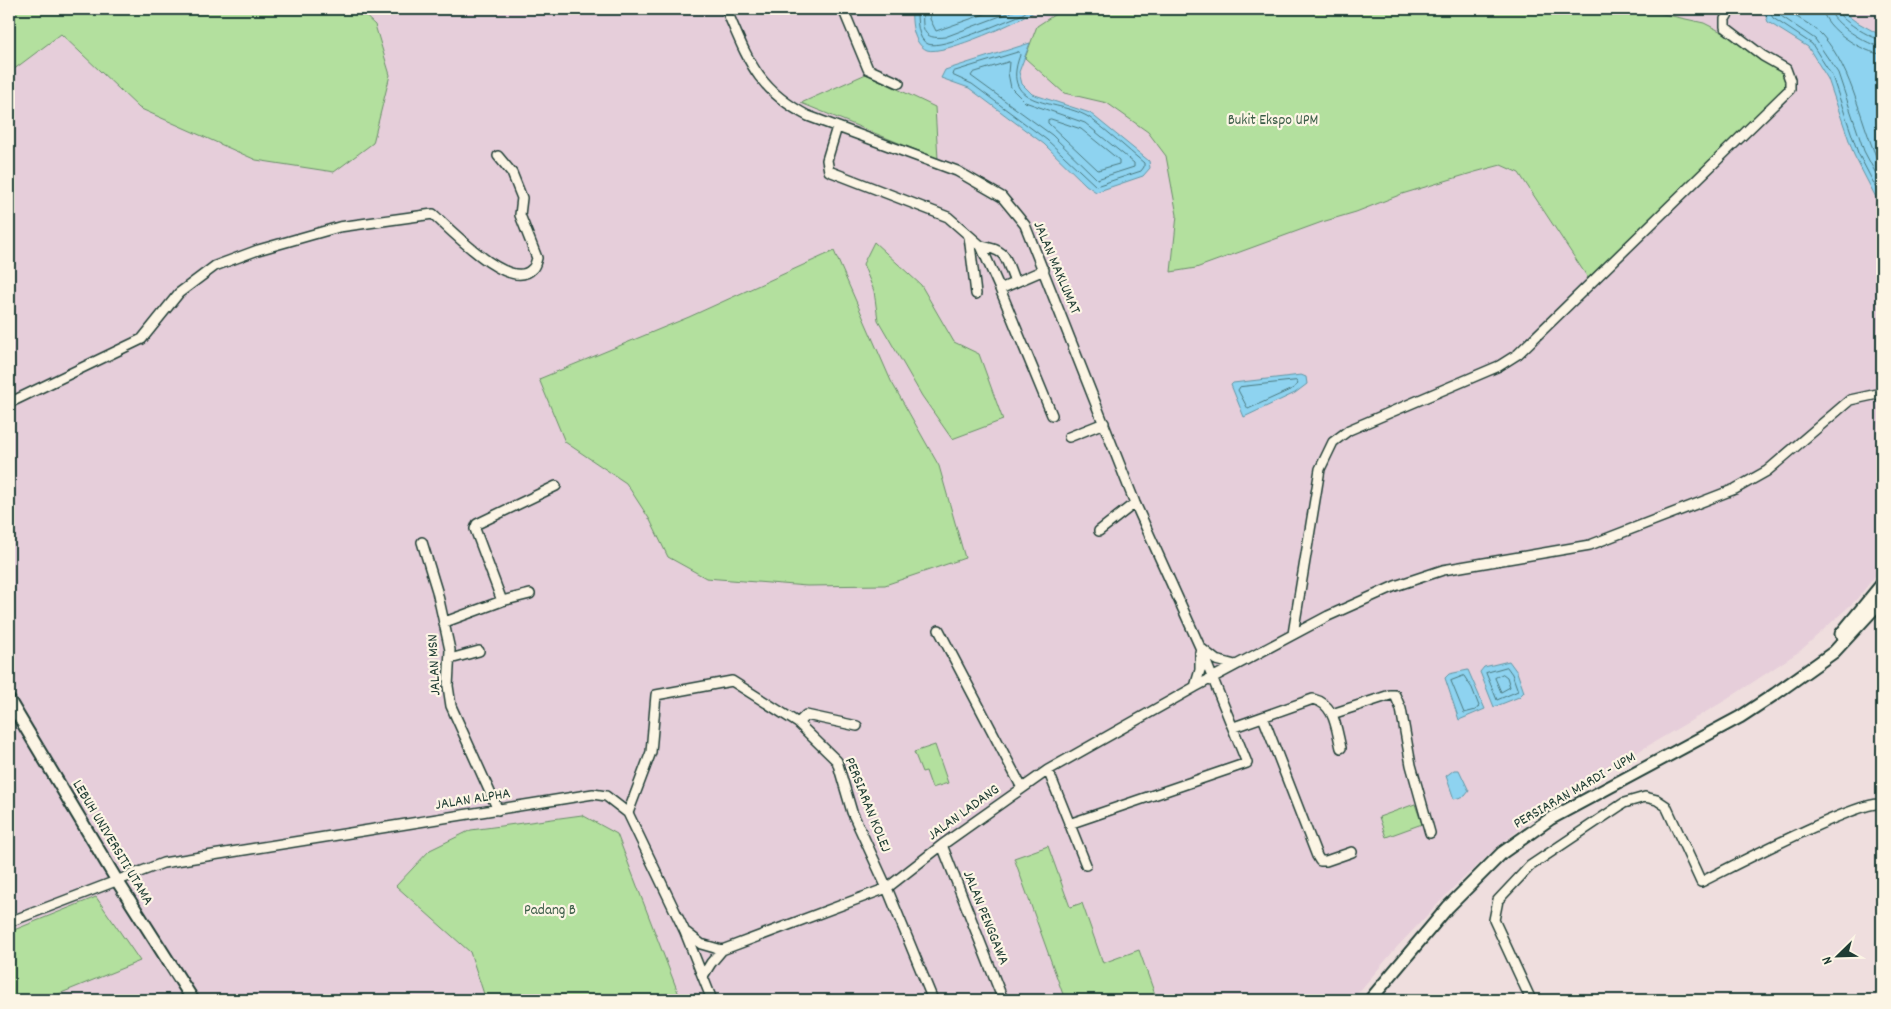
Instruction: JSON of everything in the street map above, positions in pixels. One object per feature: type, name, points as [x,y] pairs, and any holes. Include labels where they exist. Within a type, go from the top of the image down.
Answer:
[{"type":"street","name":"JALAN MAKLUMAT","points":[[726,9],[750,66],[763,83],[788,106],[837,127],[957,171],[1002,197],[1026,225],[1135,503],[1213,677],[1247,763],[1070,824]]},
{"type":"street","points":[[843,9],[868,68],[899,83]]},
{"type":"street","points":[[1293,634],[1320,469],[1334,442],[1349,430],[1500,366],[1518,354],[1790,89],[1790,80],[1786,69],[1763,56],[1724,27],[1725,20],[1731,9]]},
{"type":"street","points":[[837,127],[826,160],[829,170],[948,217],[981,246],[1052,415]]},
{"type":"street","points":[[9,403],[142,339],[179,293],[216,266],[258,250],[339,227],[433,214],[488,262],[514,274],[533,269],[537,258],[520,215],[522,198],[512,173],[498,156]]},
{"type":"street","points":[[969,236],[976,294]]},
{"type":"street","points":[[981,246],[996,248],[1001,252],[1015,282]]},
{"type":"street","points":[[1000,289],[1044,270]]},
{"type":"street","name":"JALAN LADANG","points":[[722,950],[887,888],[942,845],[1048,770],[1235,665],[1366,598],[1443,570],[1590,545],[1735,489],[1767,472],[1850,400],[1882,393]]},
{"type":"street","points":[[1069,437],[1104,423]]},
{"type":"street","points":[[502,601],[475,529],[477,524],[556,486]]},
{"type":"street","points":[[1099,531],[1135,503]]},
{"type":"street","name":"JALAN MSN","points":[[422,542],[445,622],[450,659],[448,686],[451,706],[498,810]]},
{"type":"street","name":"PERSIARAN MARDI - UPM","points":[[1807,670],[1829,649],[1882,584]]},
{"type":"street","points":[[445,622],[502,601],[530,594]]},
{"type":"street","name":"PERSIARAN MARDI - UPM","points":[[1370,1000],[1448,907],[1502,853],[1550,819],[1740,717],[1775,694],[1834,652],[1882,600]]},
{"type":"street","points":[[939,630],[1022,788]]},
{"type":"street","points":[[1200,647],[1216,660],[1235,665]]},
{"type":"street","points":[[1195,687],[1201,660],[1200,647]]},
{"type":"street","points":[[450,659],[479,651]]},
{"type":"street","name":"PERSIARAN KOLEJ","points":[[628,813],[651,752],[656,695],[732,681],[798,723],[837,761],[852,812],[887,888],[932,1000]]},
{"type":"street","points":[[1332,714],[1395,695],[1401,709],[1412,765],[1430,832]]},
{"type":"street","points":[[1234,727],[1313,699],[1322,701],[1332,714],[1341,748]]},
{"type":"street","name":"LEBUH UNIVERSITI UTAMA","points":[[9,700],[116,879],[193,1000]]},
{"type":"street","points":[[798,723],[806,715],[857,726]]},
{"type":"street","points":[[1263,717],[1320,861],[1326,861],[1352,852]]},
{"type":"street","points":[[1048,770],[1086,865]]},
{"type":"street","name":"JALAN ALPHA","points":[[9,922],[116,879],[163,863],[592,794],[606,796],[628,813],[685,932],[712,1000]]},
{"type":"street","points":[[1531,1000],[1494,920],[1498,900],[1530,866],[1624,803],[1645,797],[1657,800],[1666,806],[1701,882],[1797,834],[1862,806],[1880,803]]},
{"type":"street","name":"JALAN PENGGAWA","points":[[942,845],[1003,1000]]},
{"type":"street","points":[[685,932],[701,944],[722,950],[711,962],[704,976]]},
{"type":"shaded area","points":[[9,9],[1882,9],[1882,568],[1855,601],[1800,651],[1726,700],[1600,774],[1535,817],[1496,848],[1454,887],[1397,947],[1352,1000],[9,1000]]},
{"type":"green space","points":[[9,9],[358,9],[375,25],[390,75],[373,143],[334,172],[256,160],[139,108],[61,34],[9,73]]},
{"type":"green space","name":"Bukit Ekspo UPM","points":[[1063,9],[1640,9],[1704,23],[1789,66],[1795,87],[1772,114],[1588,278],[1519,173],[1501,165],[1402,194],[1196,268],[1171,272],[1177,215],[1166,156],[1148,132],[1107,103],[1064,93],[1025,58],[1037,26]]},
{"type":"green space","points":[[866,74],[935,107],[938,159],[801,103]]},
{"type":"green space","points":[[874,242],[921,285],[954,342],[979,354],[1003,420],[952,439],[922,396],[878,320],[874,291],[863,264]]},
{"type":"green space","points":[[834,251],[891,381],[939,466],[965,558],[885,585],[807,586],[706,578],[668,557],[650,520],[626,483],[565,442],[539,379],[689,317]]},
{"type":"green space","points":[[935,745],[948,783],[932,788],[926,771],[922,772],[914,752]]},
{"type":"green space","points":[[1415,804],[1422,824],[1386,837],[1379,817]]},
{"type":"green space","name":"Padang B","points":[[582,815],[617,834],[681,1000],[486,1000],[470,952],[396,886],[430,850],[471,830]]},
{"type":"green space","points":[[1048,846],[1070,907],[1082,903],[1103,963],[1139,950],[1157,1000],[1065,1000],[1014,858]]},
{"type":"green space","points":[[96,897],[140,961],[44,1000],[9,1000],[9,932]]},
{"type":"water","points":[[912,9],[1039,9],[983,36],[949,48],[927,50],[922,47],[916,38],[912,20]]},
{"type":"water","points":[[1763,9],[1839,9],[1855,21],[1882,36],[1882,209],[1854,155],[1828,79],[1808,47],[1768,22]]},
{"type":"water","points":[[1030,43],[1019,72],[1022,84],[1032,94],[1090,113],[1149,161],[1150,168],[1143,176],[1096,192],[1086,185],[1044,144],[969,88],[941,78],[945,70]]},
{"type":"water","points":[[1301,375],[1306,377],[1307,384],[1295,393],[1244,417],[1231,385],[1233,383]]},
{"type":"water","points":[[1509,661],[1517,672],[1524,692],[1519,697],[1494,707],[1480,672],[1484,667]]},
{"type":"water","points":[[1468,670],[1485,709],[1459,720],[1445,678],[1449,674]]},
{"type":"water","points":[[1454,770],[1459,770],[1469,791],[1465,796],[1454,799],[1446,776]]}]
